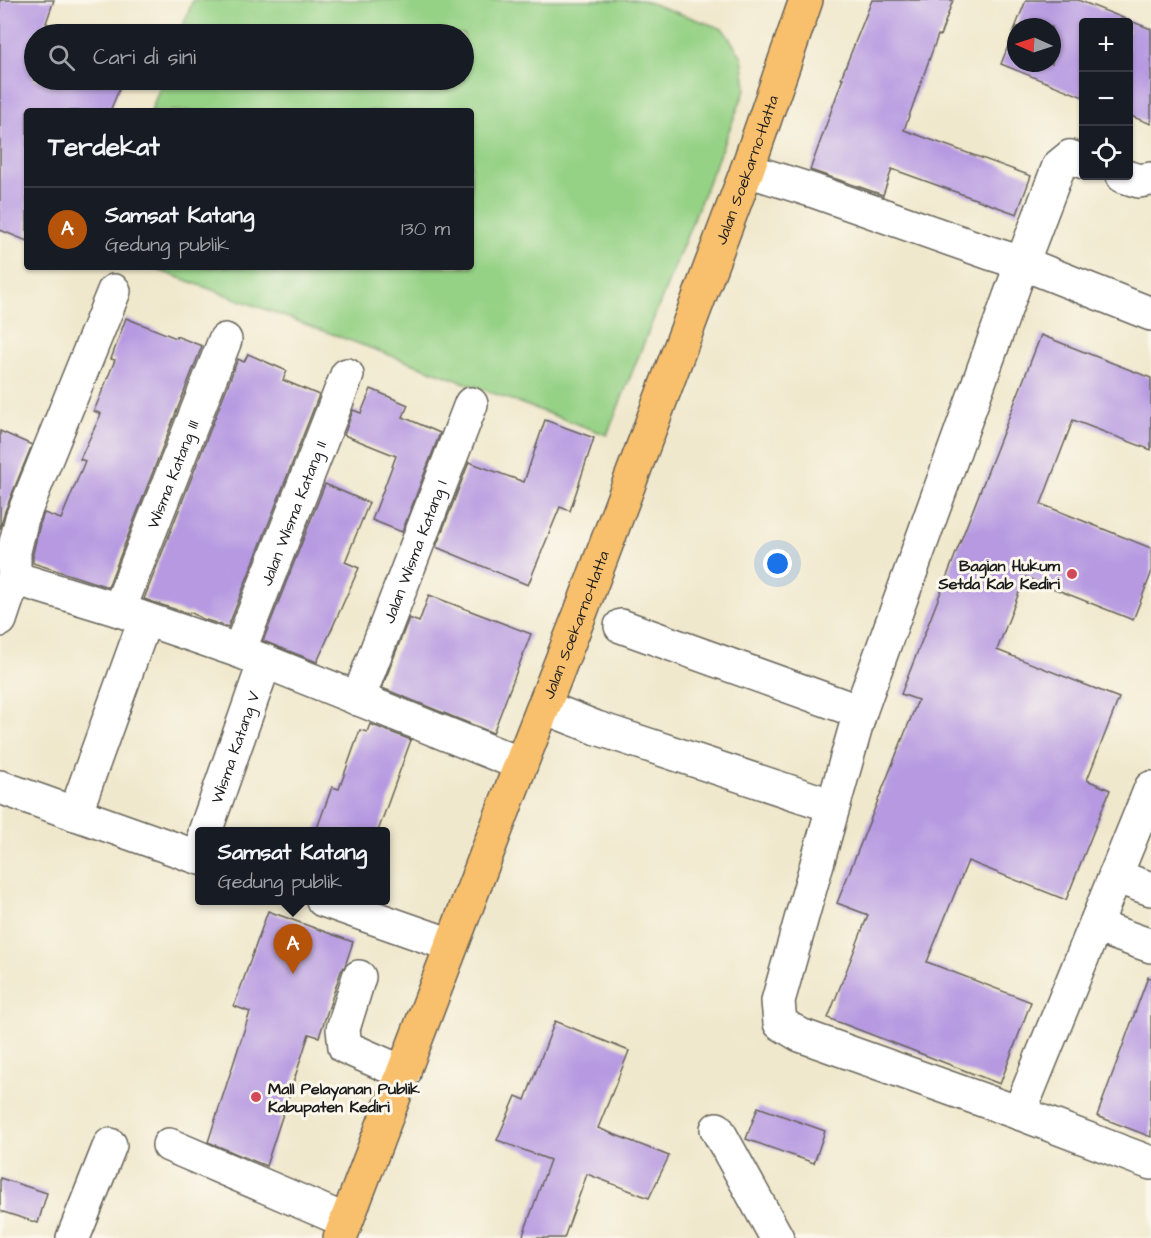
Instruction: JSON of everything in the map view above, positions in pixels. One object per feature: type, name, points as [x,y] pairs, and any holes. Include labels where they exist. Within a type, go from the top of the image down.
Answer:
[{"type":"main road","name":"Jalan Soekarno-Hatta","points":[[343,1230],[585,602],[747,170],[797,3]]},
{"type":"street","points":[[1079,160],[1070,157],[1059,166],[860,712],[778,1001],[780,1023],[800,1035],[1151,1163]]},
{"type":"street","points":[[747,170],[814,190],[1022,263],[1151,314]]},
{"type":"street","points":[[1133,179],[1139,181],[1151,179]]},
{"type":"street","points":[[0,620],[14,578],[14,551],[22,518],[114,291]]},
{"type":"street","name":"Wisma Katang III","points":[[75,814],[132,615],[225,340]]},
{"type":"street","name":"Jalan Wisma Katang II","points":[[252,656],[347,375]]},
{"type":"street","name":"Jalan Wisma Katang I","points":[[358,699],[471,404]]},
{"type":"street","points":[[14,578],[252,656],[521,764]]},
{"type":"street","points":[[621,626],[860,712]]},
{"type":"street","name":"Wisma Katang V","points":[[206,827],[252,656]]},
{"type":"street","points":[[544,707],[597,728],[833,806]]},
{"type":"street","points":[[0,787],[75,814],[195,847]]},
{"type":"street","points":[[1019,1113],[1151,788]]},
{"type":"street","points":[[1115,876],[1151,889]]},
{"type":"street","points":[[337,905],[451,945]]},
{"type":"street","points":[[1095,926],[1151,945]]},
{"type":"street","points":[[359,977],[343,1029],[345,1047],[404,1072]]},
{"type":"street","points":[[717,1129],[777,1238]]},
{"type":"street","points":[[73,1238],[110,1145]]},
{"type":"street","points":[[170,1145],[343,1230]]},
{"type":"green space","points":[[193,0],[642,0],[723,29],[742,57],[746,88],[607,435],[158,270],[474,270],[474,108],[152,108],[159,90],[474,90],[474,24],[184,24]]},
{"type":"building","points":[[0,0],[54,0],[46,23],[49,24],[24,24],[24,90],[119,90],[111,108],[24,108],[24,240],[0,230]]},
{"type":"building","points":[[872,0],[953,0],[904,130],[1031,176],[1017,214],[892,169],[883,195],[810,170],[843,78],[841,78]]},
{"type":"building","points":[[1026,0],[1078,0],[1123,18],[1079,18],[1079,95],[1021,72],[1061,72],[1061,18],[1019,18]]},
{"type":"building","points":[[1133,22],[1151,29],[1151,124],[1133,117]]},
{"type":"building","points":[[1007,49],[1007,66],[1001,64]]},
{"type":"building","points":[[126,318],[202,346],[108,587],[33,563],[33,553],[44,513],[61,519],[85,461],[80,459],[101,414],[94,411],[115,360],[111,359]]},
{"type":"building","points":[[1041,335],[1151,378],[1151,450],[1073,420],[1041,504],[1151,548],[1151,574],[1133,620],[1025,577],[997,650],[1119,698],[1087,780],[1110,790],[1066,900],[968,861],[927,962],[1031,1002],[1000,1084],[828,1018],[868,915],[837,903],[918,700],[901,694]]},
{"type":"building","points":[[248,354],[287,371],[283,380],[319,395],[228,627],[190,612],[189,614],[144,599],[238,359],[244,362]]},
{"type":"building","points":[[371,389],[408,405],[403,417],[440,433],[402,532],[372,520],[396,456],[344,435],[353,410],[361,413]]},
{"type":"building","points":[[545,420],[594,438],[570,511],[560,507],[528,585],[436,547],[469,462],[524,482]]},
{"type":"building","points":[[0,431],[32,445],[0,529]]},
{"type":"building","points":[[325,484],[369,503],[345,562],[359,568],[317,662],[263,641]]},
{"type":"building","points":[[429,595],[531,634],[493,733],[382,688],[409,618],[419,622]]},
{"type":"building","points":[[370,724],[411,740],[379,827],[317,827],[332,787],[339,789],[360,730],[367,732]]},
{"type":"building","points":[[268,911],[353,942],[319,1037],[309,1034],[266,1166],[208,1142],[250,1012],[234,1006]]},
{"type":"building","points":[[1148,977],[1151,978],[1151,1137],[1097,1116]]},
{"type":"building","points":[[555,1021],[629,1051],[598,1128],[669,1156],[649,1198],[587,1174],[564,1238],[522,1238],[550,1160],[497,1140],[516,1096],[525,1100]]},
{"type":"building","points":[[758,1107],[825,1131],[814,1163],[746,1139]]},
{"type":"building","points":[[0,1178],[47,1193],[38,1223],[0,1211]]},
{"type":"place","name":"Bagian Hukum Setda Kab Kediri","points":[[1072,574]]},
{"type":"place","name":"Samsat Katang","points":[[293,974]]},
{"type":"place","name":"Mall Pelayanan Publik Kabupaten Kediri","points":[[256,1097]]}]
